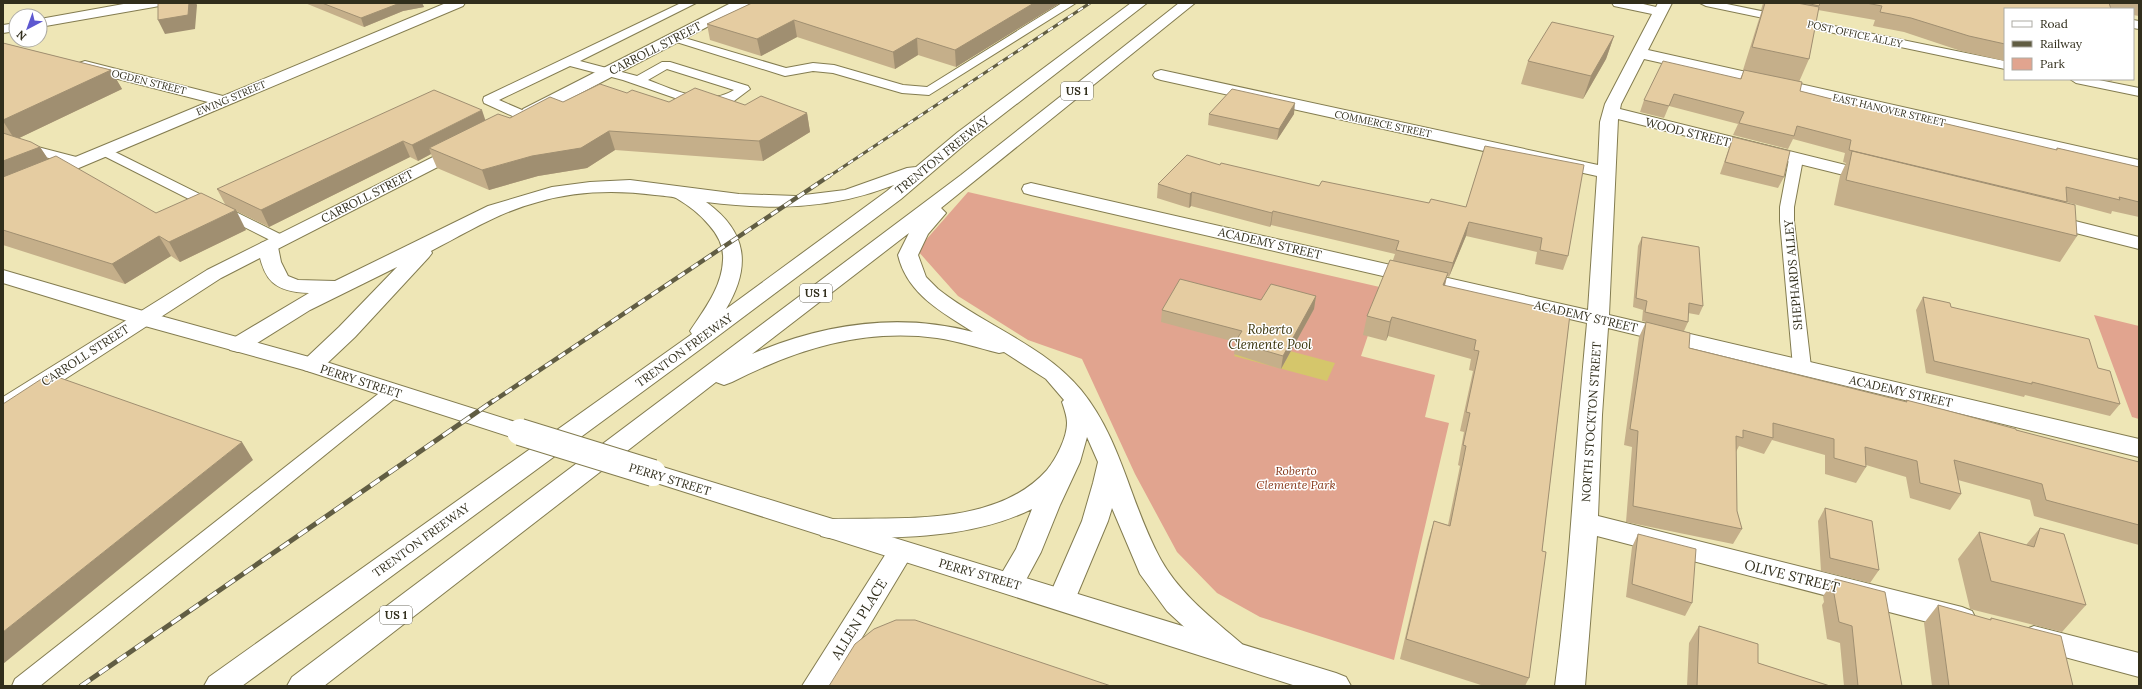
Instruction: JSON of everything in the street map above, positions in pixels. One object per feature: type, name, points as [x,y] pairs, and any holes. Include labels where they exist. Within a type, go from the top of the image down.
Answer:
[{"type":"main road","points":[[48,21],[139,4],[154,3]]},
{"type":"main road","name":"EWING STREET","points":[[3,194],[458,3]]},
{"type":"main road","name":"CARROLL STREET","points":[[504,126],[742,3]]},
{"type":"main road","name":"TRENTON FREEWAY","points":[[219,686],[694,343],[894,195],[964,136],[1140,3]]},
{"type":"main road","name":"US 1","points":[[302,686],[967,179],[1188,3]]},
{"type":"main road","points":[[1619,3],[1663,7]]},
{"type":"main road","name":"NORTH STOCKTON STREET","points":[[1570,686],[1576,638],[1585,523],[1590,415],[1598,319],[1606,172],[1611,112],[1663,7]]},
{"type":"main road","name":"EAST HANOVER STREET","points":[[1640,53],[2139,165]]},
{"type":"main road","name":"OGDEN STREET","points":[[72,63],[225,101]]},
{"type":"main road","name":"COMMERCE STREET","points":[[1161,75],[1606,172]]},
{"type":"main road","name":"WOOD STREET","points":[[1611,112],[1888,181]]},
{"type":"main road","name":"CARROLL STREET","points":[[3,408],[142,318],[214,274],[476,140]]},
{"type":"main road","points":[[238,345],[295,309],[501,207],[558,191],[584,187],[630,186],[746,200],[821,200],[847,195],[929,165]]},
{"type":"main road","points":[[967,179],[919,232],[908,255],[918,282],[928,292],[1054,374],[1074,397],[1102,442],[1126,512],[1150,566],[1177,603],[1232,653]]},
{"type":"main road","name":"ACADEMY STREET","points":[[1031,189],[1598,319],[2139,448]]},
{"type":"main road","points":[[679,192],[711,215],[722,226],[732,247],[734,256],[733,273],[726,293],[694,343]]},
{"type":"main road","points":[[2034,217],[2139,243]]},
{"type":"main road","points":[[312,365],[436,240]]},
{"type":"main road","points":[[274,243],[269,263],[275,277],[282,282],[293,286],[339,287]]},
{"type":"main road","name":"PERRY STREET","points":[[3,276],[142,318],[312,365],[520,432],[901,551],[1062,599],[1336,686]]},
{"type":"main road","points":[[667,409],[764,357],[797,345],[852,331],[902,328],[936,331],[1024,354]]},
{"type":"main road","points":[[1010,583],[1028,552],[1047,505],[1068,462],[1079,423],[1074,397]]},
{"type":"main road","points":[[830,529],[955,523],[982,518],[1033,498],[1068,462]]},
{"type":"main road","points":[[1062,599],[1095,521],[1110,462]]},
{"type":"main road","name":"OLIVE STREET","points":[[1585,523],[2139,665]]},
{"type":"main road","name":"ALLEN PLACE","points":[[817,686],[901,551]]},
{"type":"lane","points":[[524,116],[489,100],[567,61],[690,3]]},
{"type":"lane","points":[[674,38],[785,72],[813,67],[834,69],[902,89],[929,91],[1070,3]]},
{"type":"lane","name":"POST OFFICE ALLEY","points":[[1706,3],[2004,65]]},
{"type":"lane","points":[[567,61],[637,81],[698,102],[730,98],[744,89],[666,65],[637,81]]},
{"type":"lane","points":[[2087,80],[2119,83],[2139,92]]},
{"type":"lane","points":[[3,142],[79,162]]},
{"type":"lane","points":[[105,151],[274,243]]},
{"type":"lane","name":"SHEPHARDS ALLEY","points":[[1796,159],[1787,207],[1787,221],[1802,367]]},
{"type":"lane","points":[[23,686],[393,391]]},
{"type":"green space","name":"Roberto Clemente Park","points":[[968,192],[1384,288],[1361,356],[1435,375],[1425,417],[1449,423],[1394,660],[1260,617],[1217,593],[1177,552],[1135,474],[1082,359],[1028,340],[958,296],[917,250]]},
{"type":"green space","points":[[2094,315],[2139,326],[2139,419],[2132,417]]},
{"type":"water","name":"Roberto Clemente Pool","points":[[1265,295],[1290,351],[1335,363],[1327,381],[1234,356]]},
{"type":"building","points":[[158,3],[189,3],[188,15],[158,20]]},
{"type":"building","points":[[322,3],[400,3],[361,18]]},
{"type":"building","points":[[752,3],[1034,3],[955,50],[917,38],[893,52],[794,20],[757,39],[707,24]]},
{"type":"building","points":[[1765,3],[1797,3],[1819,7],[1809,59],[1752,47]]},
{"type":"building","points":[[1806,3],[1820,3],[1819,6]]},
{"type":"building","points":[[1866,3],[2109,3],[2111,8],[2004,8],[2004,44],[1969,36],[1911,18],[1880,12],[1882,6]]},
{"type":"building","points":[[1552,22],[1614,36],[1591,76],[1528,61]]},
{"type":"building","points":[[3,43],[8,44],[8,48],[23,48],[111,70],[3,120]]},
{"type":"building","points":[[1663,61],[1741,79],[1744,70],[1802,82],[1800,91],[1867,108],[1930,122],[1930,120],[2057,150],[2057,148],[2139,167],[2139,202],[2119,197],[2120,200],[2066,187],[2067,202],[1849,150],[1851,140],[1797,126],[1794,136],[1739,123],[1744,112],[1674,94],[1669,106],[1644,100]]},
{"type":"building","points":[[600,84],[627,93],[632,90],[669,102],[695,88],[745,105],[761,96],[807,113],[759,141],[609,131],[581,148],[532,156],[482,170],[429,148],[498,114],[510,118],[550,97],[563,102]]},
{"type":"building","points":[[1232,89],[1295,103],[1279,129],[1209,114]]},
{"type":"building","points":[[434,90],[482,110],[412,145],[403,141],[261,210],[217,189]]},
{"type":"building","points":[[3,133],[31,142],[40,147],[3,161]]},
{"type":"building","points":[[1733,137],[1790,151],[1784,177],[1725,162]]},
{"type":"building","points":[[1485,146],[1584,165],[1568,256],[1540,250],[1542,238],[1469,222],[1453,263],[1396,250],[1399,241],[1273,211],[1272,213],[1192,192],[1190,194],[1158,184],[1187,155],[1220,165],[1221,163],[1319,186],[1322,181],[1429,203],[1431,199],[1466,207]]},
{"type":"building","points":[[1852,151],[2075,205],[2077,236],[1846,180]]},
{"type":"building","points":[[56,156],[156,213],[201,193],[236,210],[169,242],[159,236],[112,264],[3,230],[3,177]]},
{"type":"building","points":[[1642,237],[1699,247],[1703,306],[1689,303],[1688,322],[1645,312],[1647,301],[1636,298]]},
{"type":"building","points":[[1390,260],[1448,273],[1443,285],[1570,314],[1542,551],[1546,552],[1529,678],[1406,639],[1434,521],[1450,526],[1466,446],[1463,445],[1470,413],[1466,412],[1479,351],[1474,350],[1476,340],[1392,317],[1390,322],[1367,316]]},
{"type":"building","points":[[1180,279],[1261,300],[1271,284],[1316,296],[1283,356],[1235,342],[1242,331],[1162,310]]},
{"type":"building","points":[[1923,297],[1950,303],[1951,307],[2089,339],[2098,368],[2110,371],[2120,404],[2032,382],[2032,384],[1934,361]]},
{"type":"building","points":[[1646,322],[1690,333],[1689,348],[1907,402],[1906,400],[2139,462],[2139,525],[2046,500],[2042,484],[1954,460],[1961,494],[1920,483],[1917,461],[1865,447],[1866,467],[1834,458],[1834,439],[1773,423],[1773,438],[1743,430],[1743,438],[1736,436],[1737,511],[1742,529],[1633,506],[1638,431],[1630,429]]},
{"type":"building","points":[[49,374],[242,442],[3,632],[3,404]]},
{"type":"building","points":[[1825,508],[1872,521],[1879,570],[1830,558]]},
{"type":"building","points":[[2040,528],[2064,534],[2086,605],[1991,581],[1979,532],[2034,547]]},
{"type":"building","points":[[1638,534],[1696,549],[1692,603],[1632,584]]},
{"type":"building","points":[[1835,579],[1885,592],[1902,686],[1858,686],[1852,626],[1839,622],[1833,588],[1835,588]]},
{"type":"building","points":[[1938,605],[1991,620],[1991,618],[2061,636],[2073,686],[1949,686]]},
{"type":"building","points":[[896,620],[915,620],[1111,686],[829,686],[855,644],[874,629]]},
{"type":"building","points":[[1699,626],[1758,644],[1758,663],[1830,686],[1697,686]]},
{"type":"railway","points":[[828,177],[1090,3]]},
{"type":"railway","points":[[492,402],[829,176]]},
{"type":"railway","points":[[81,686],[493,401]]}]
